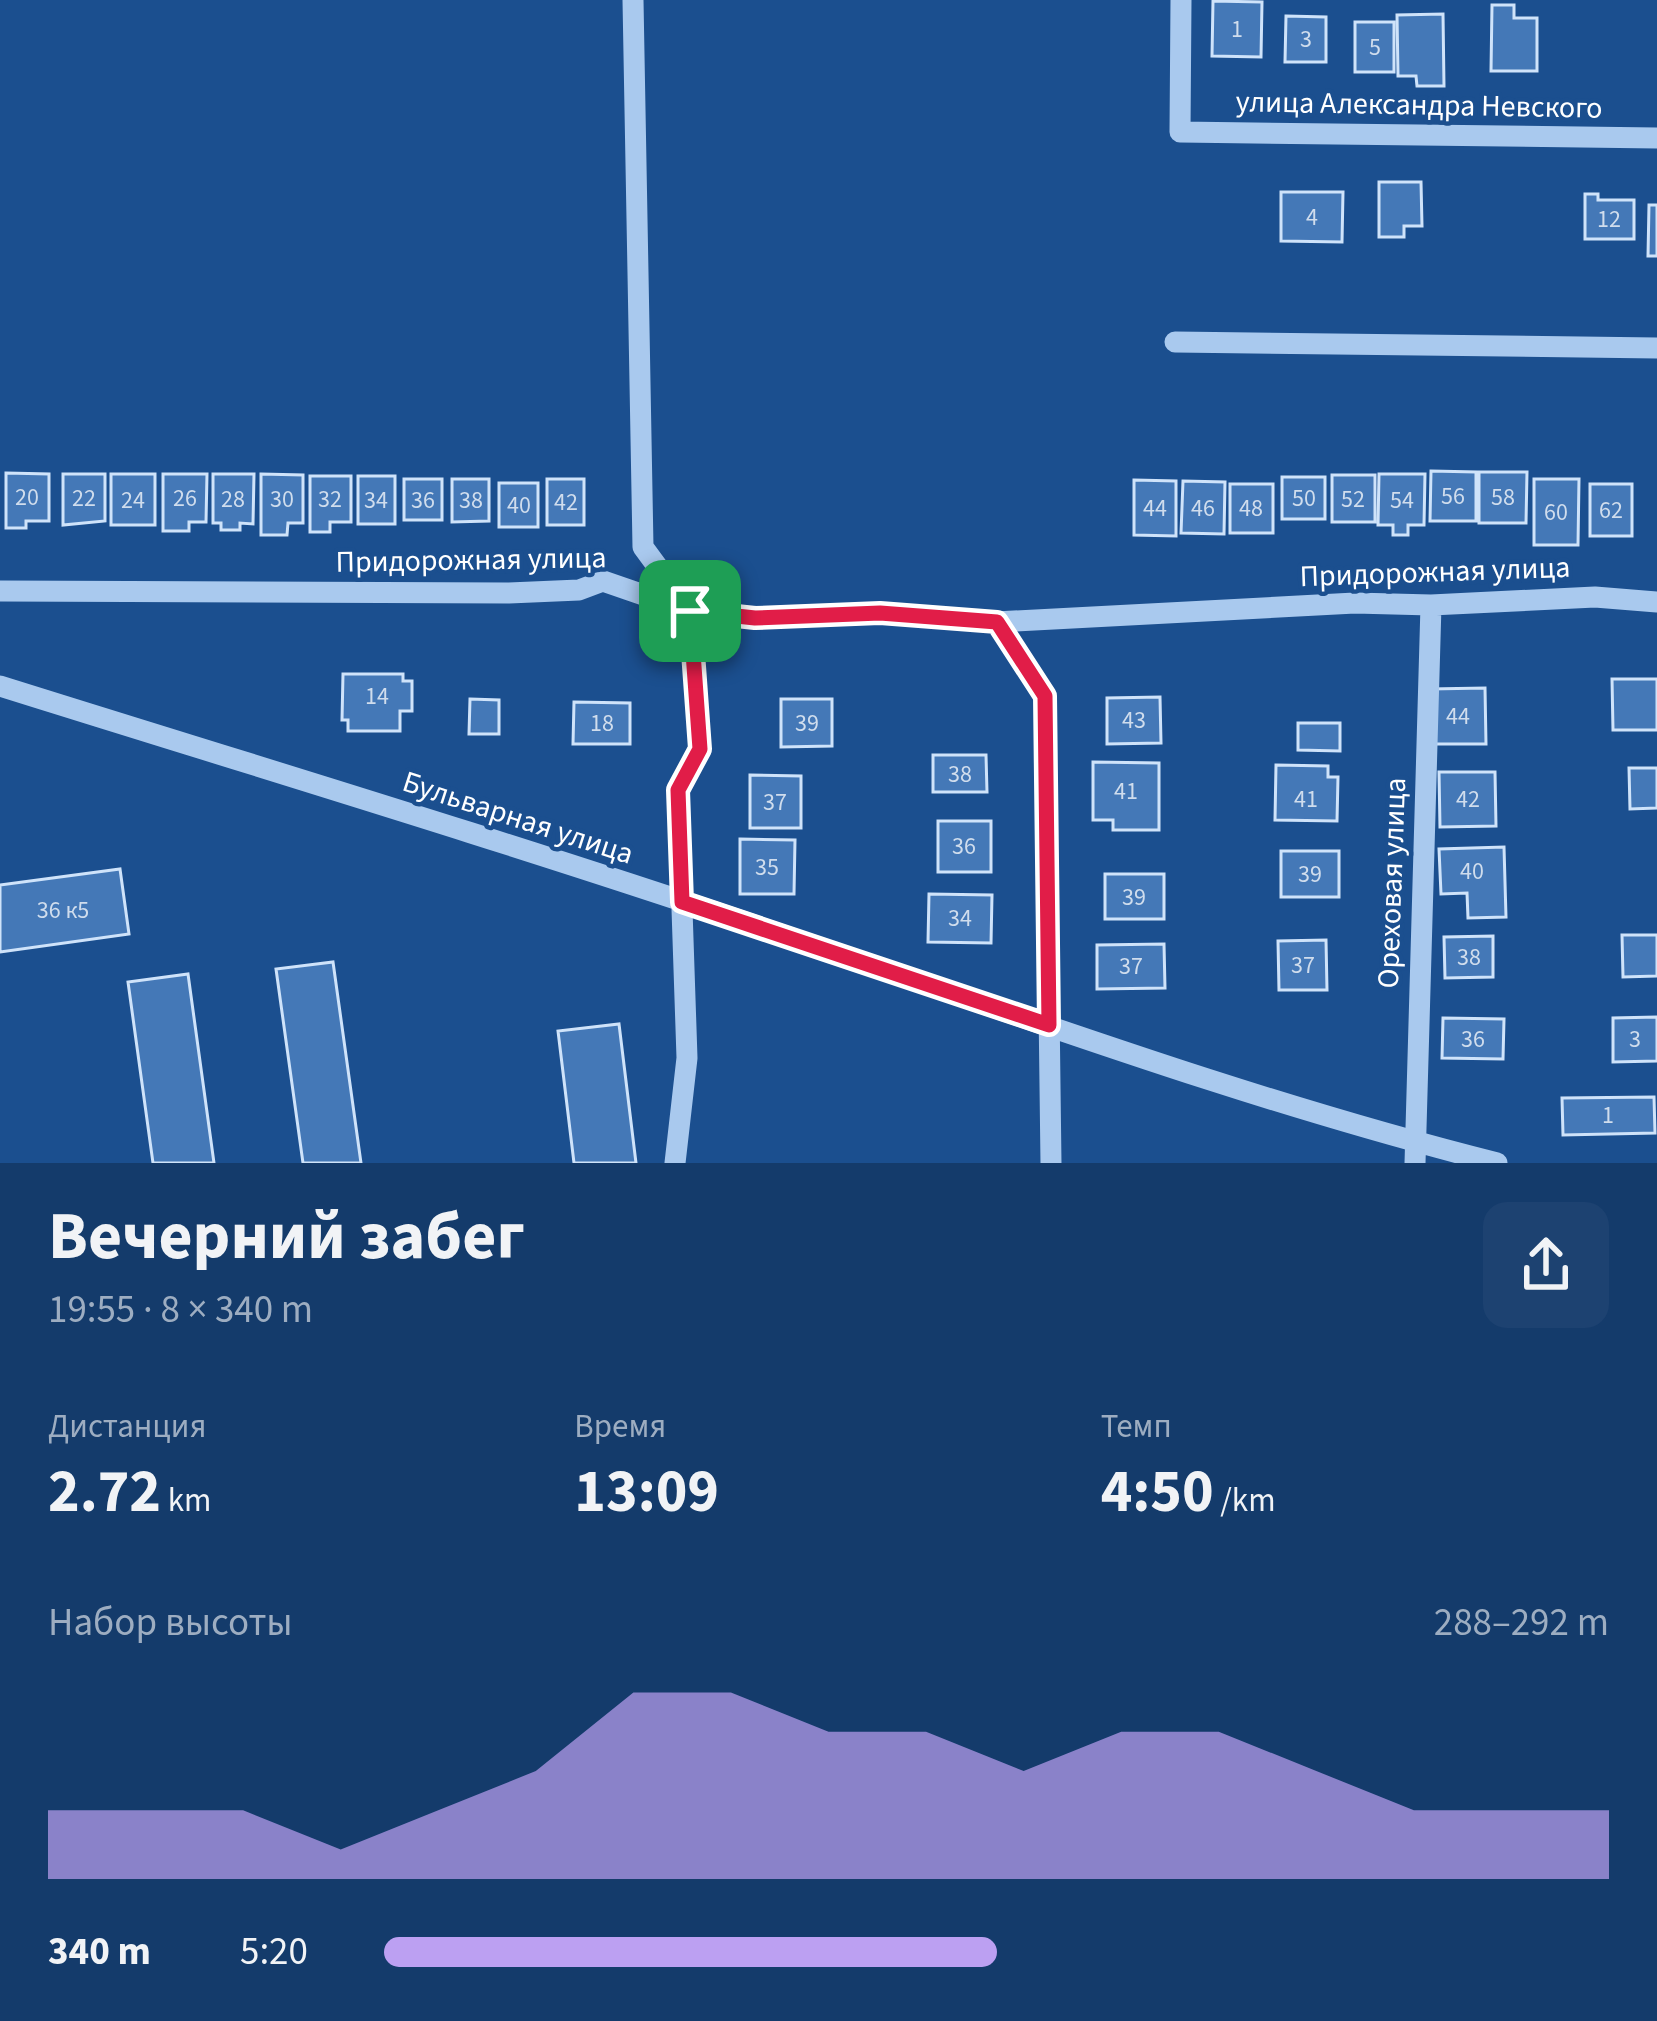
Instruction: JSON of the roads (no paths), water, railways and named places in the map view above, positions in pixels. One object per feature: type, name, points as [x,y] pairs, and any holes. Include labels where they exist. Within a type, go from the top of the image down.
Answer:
[{"type":"street","points":[[633,0],[643,548],[690,611],[700,749],[678,790],[687,1058],[675,1163]]},
{"type":"street","name":"улица Александра Невского","points":[[1181,0],[1180,133],[1657,138]]},
{"type":"street","points":[[1175,342],[1657,348]]},
{"type":"street","name":"Придорожная улица","points":[[0,591],[509,593],[579,590],[603,580],[690,611],[755,618],[880,613],[997,622],[1354,604],[1595,597],[1657,602]]},
{"type":"street","name":"Ореховая улица","points":[[1414,1153],[1431,605]]},
{"type":"street","points":[[997,622],[1045,696],[1051,1163]]},
{"type":"street","name":"Бульварная улица","points":[[0,686],[682,902],[1414,1153],[1497,1163]]}]
